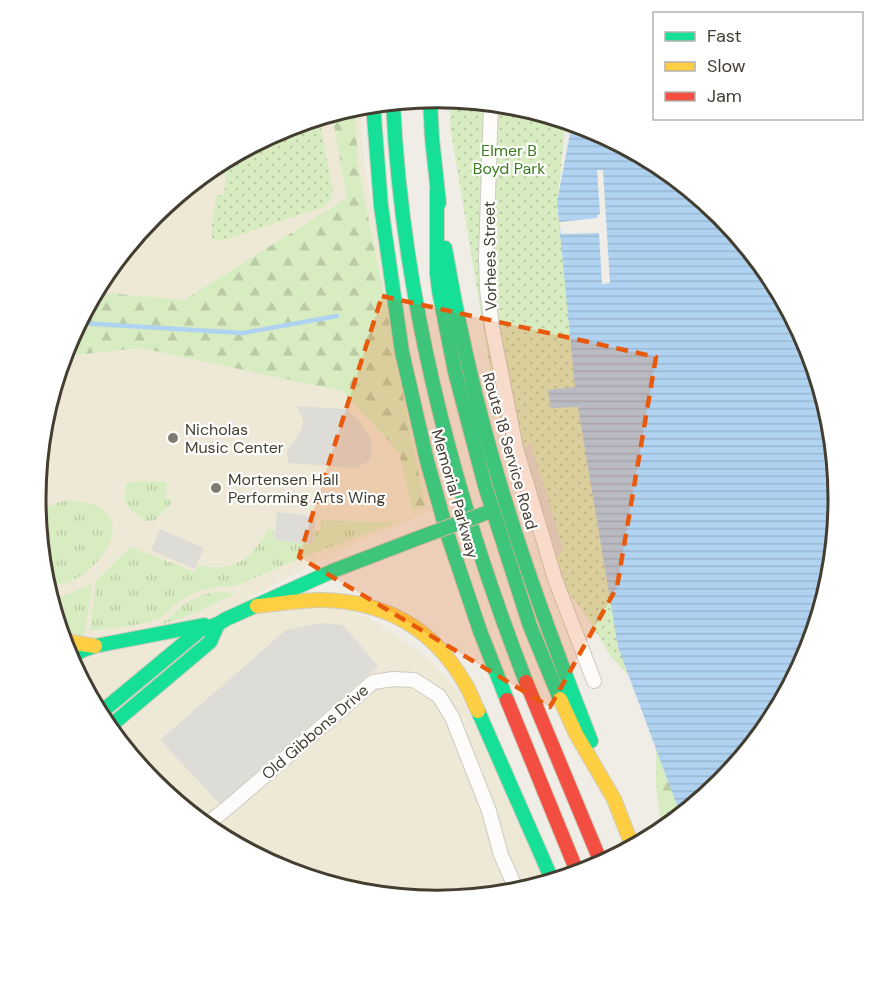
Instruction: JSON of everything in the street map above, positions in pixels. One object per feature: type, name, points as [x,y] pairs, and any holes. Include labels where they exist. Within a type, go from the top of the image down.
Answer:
[{"type":"main road","name":"Route 18 Service Road","points":[[430,108],[437,190],[448,264],[474,390],[538,603],[614,799]]},
{"type":"main road","name":"Memorial Parkway","points":[[394,111],[398,170],[411,268],[434,384],[463,497],[518,661],[598,856]]},
{"type":"main road","name":"Memorial Parkway","points":[[374,114],[381,206],[402,352],[432,480],[467,593],[514,720],[575,866]]},
{"type":"main road","points":[[365,171],[380,273],[402,352]]},
{"type":"main road","points":[[437,190],[437,274],[442,309],[489,512],[551,680],[576,734],[614,799],[630,840]]},
{"type":"main road","points":[[107,708],[200,630],[218,624],[335,570],[489,512]]},
{"type":"main road","points":[[257,606],[319,600],[353,602],[393,614],[428,636],[447,655],[466,684],[550,874]]},
{"type":"main road","points":[[78,653],[95,646],[200,625],[218,624]]},
{"type":"main road","points":[[115,722],[210,642],[218,624]]},
{"type":"main road","points":[[74,643],[95,646]]},
{"type":"street","name":"Vorhees Street","points":[[491,112],[486,258],[492,327],[516,448],[555,579],[594,681]]},
{"type":"street","name":"Old Gibbons Drive","points":[[213,820],[373,682],[393,679],[414,680],[439,696],[452,717],[489,811],[501,855],[514,883]]},
{"type":"highlighted area","points":[[382,296],[656,357],[617,587],[550,707],[299,557]]},
{"type":"shaded area","points":[[361,116],[364,163],[431,511],[340,550],[246,599],[336,604],[374,621],[429,658],[461,696],[544,876],[489,887],[438,891],[361,883],[312,870],[265,850],[220,825],[199,810],[161,776],[127,738],[99,695],[76,649],[54,576],[46,500],[54,423],[76,350],[112,282],[127,261],[161,223],[199,189],[220,174],[288,138]]},
{"type":"shaded area","points":[[296,406],[347,409],[369,435],[372,446],[369,461],[356,468],[288,463],[287,451],[302,429],[303,419]]},
{"type":"shaded area","points":[[530,441],[563,548],[555,563],[522,455]]},
{"type":"shaded area","points":[[277,512],[316,517],[313,544],[274,540]]},
{"type":"shaded area","points":[[160,529],[204,548],[195,569],[151,550]]},
{"type":"shaded area","points":[[320,623],[343,625],[378,666],[220,804],[160,740],[286,630]]},
{"type":"green space","name":"Elmer B Boyd Park","points":[[449,108],[514,116],[565,130],[557,206],[630,677],[611,657],[589,620],[540,554],[495,399],[450,125]]},
{"type":"green space","points":[[356,117],[358,165],[425,506],[413,511],[399,452],[342,391],[141,348],[74,355],[106,293],[184,300],[347,198],[334,123]]},
{"type":"green space","points":[[321,126],[333,191],[331,199],[324,207],[228,239],[213,241],[211,233],[216,196],[224,194],[226,175],[221,174],[288,138]]},
{"type":"green space","points":[[135,481],[167,482],[166,497],[172,503],[154,521],[145,521],[128,507],[124,499],[126,484]]},
{"type":"green space","points":[[63,501],[84,502],[100,507],[109,516],[113,527],[105,552],[94,565],[79,577],[62,584],[56,583],[54,576],[46,507]]},
{"type":"green space","points":[[321,520],[391,521],[393,524],[306,556],[235,586],[197,591],[152,621],[90,631],[96,581],[131,547],[195,572],[198,565],[223,567],[241,561],[256,548],[269,528],[273,530],[274,540],[313,544],[314,531],[320,531]]},
{"type":"green space","points":[[91,585],[84,637],[70,633],[59,598]]},
{"type":"green space","points":[[214,592],[236,593],[198,612],[157,626],[181,606],[199,596]]},
{"type":"green space","points":[[656,740],[686,801],[661,821],[656,788]]},
{"type":"water","points":[[570,132],[633,161],[676,189],[714,223],[748,261],[763,282],[799,350],[821,423],[828,474],[828,525],[821,576],[808,625],[788,672],[763,717],[748,738],[714,776],[678,808],[618,647],[578,407],[551,408],[548,390],[575,387],[557,202]]},
{"type":"pier","points":[[597,170],[603,170],[610,283],[602,284],[599,233],[561,234],[559,222],[597,218],[600,214]]},
{"type":"waterway","points":[[89,324],[243,333],[337,316]]},
{"type":"traffic: fast","points":[[430,108],[439,203]]},
{"type":"traffic: fast","points":[[394,111],[398,176],[408,250],[420,324],[436,397],[477,542],[526,682]]},
{"type":"traffic: fast","points":[[374,114],[381,206],[402,352],[427,461],[448,536],[480,631],[507,700]]},
{"type":"traffic: fast","points":[[437,190],[437,274],[455,372],[485,486],[530,626],[560,699]]},
{"type":"traffic: fast","points":[[445,248],[468,365],[497,474],[534,590],[591,741]]},
{"type":"traffic: fast","points":[[421,537],[486,513]]},
{"type":"traffic: fast","points":[[107,708],[200,630],[218,624],[335,570],[421,537]]},
{"type":"traffic: fast","points":[[115,722],[210,642],[218,624]]},
{"type":"traffic: fast","points":[[78,653],[95,646],[204,625]]},
{"type":"traffic: fast","points":[[478,711],[549,874]]},
{"type":"traffic: slow","points":[[257,606],[297,601],[344,602],[385,612],[404,621],[437,646],[451,663],[470,692],[478,711]]},
{"type":"traffic: slow","points":[[74,643],[95,646]]},
{"type":"traffic: slow","points":[[560,699],[576,734],[614,799],[630,840]]},
{"type":"traffic: jam","points":[[526,682],[598,856]]},
{"type":"traffic: jam","points":[[507,700],[575,866]]},
{"type":"place","name":"Nicholas Music Center","points":[[173,438]]},
{"type":"place","name":"Mortensen Hall Performing Arts Wing","points":[[216,488]]}]
